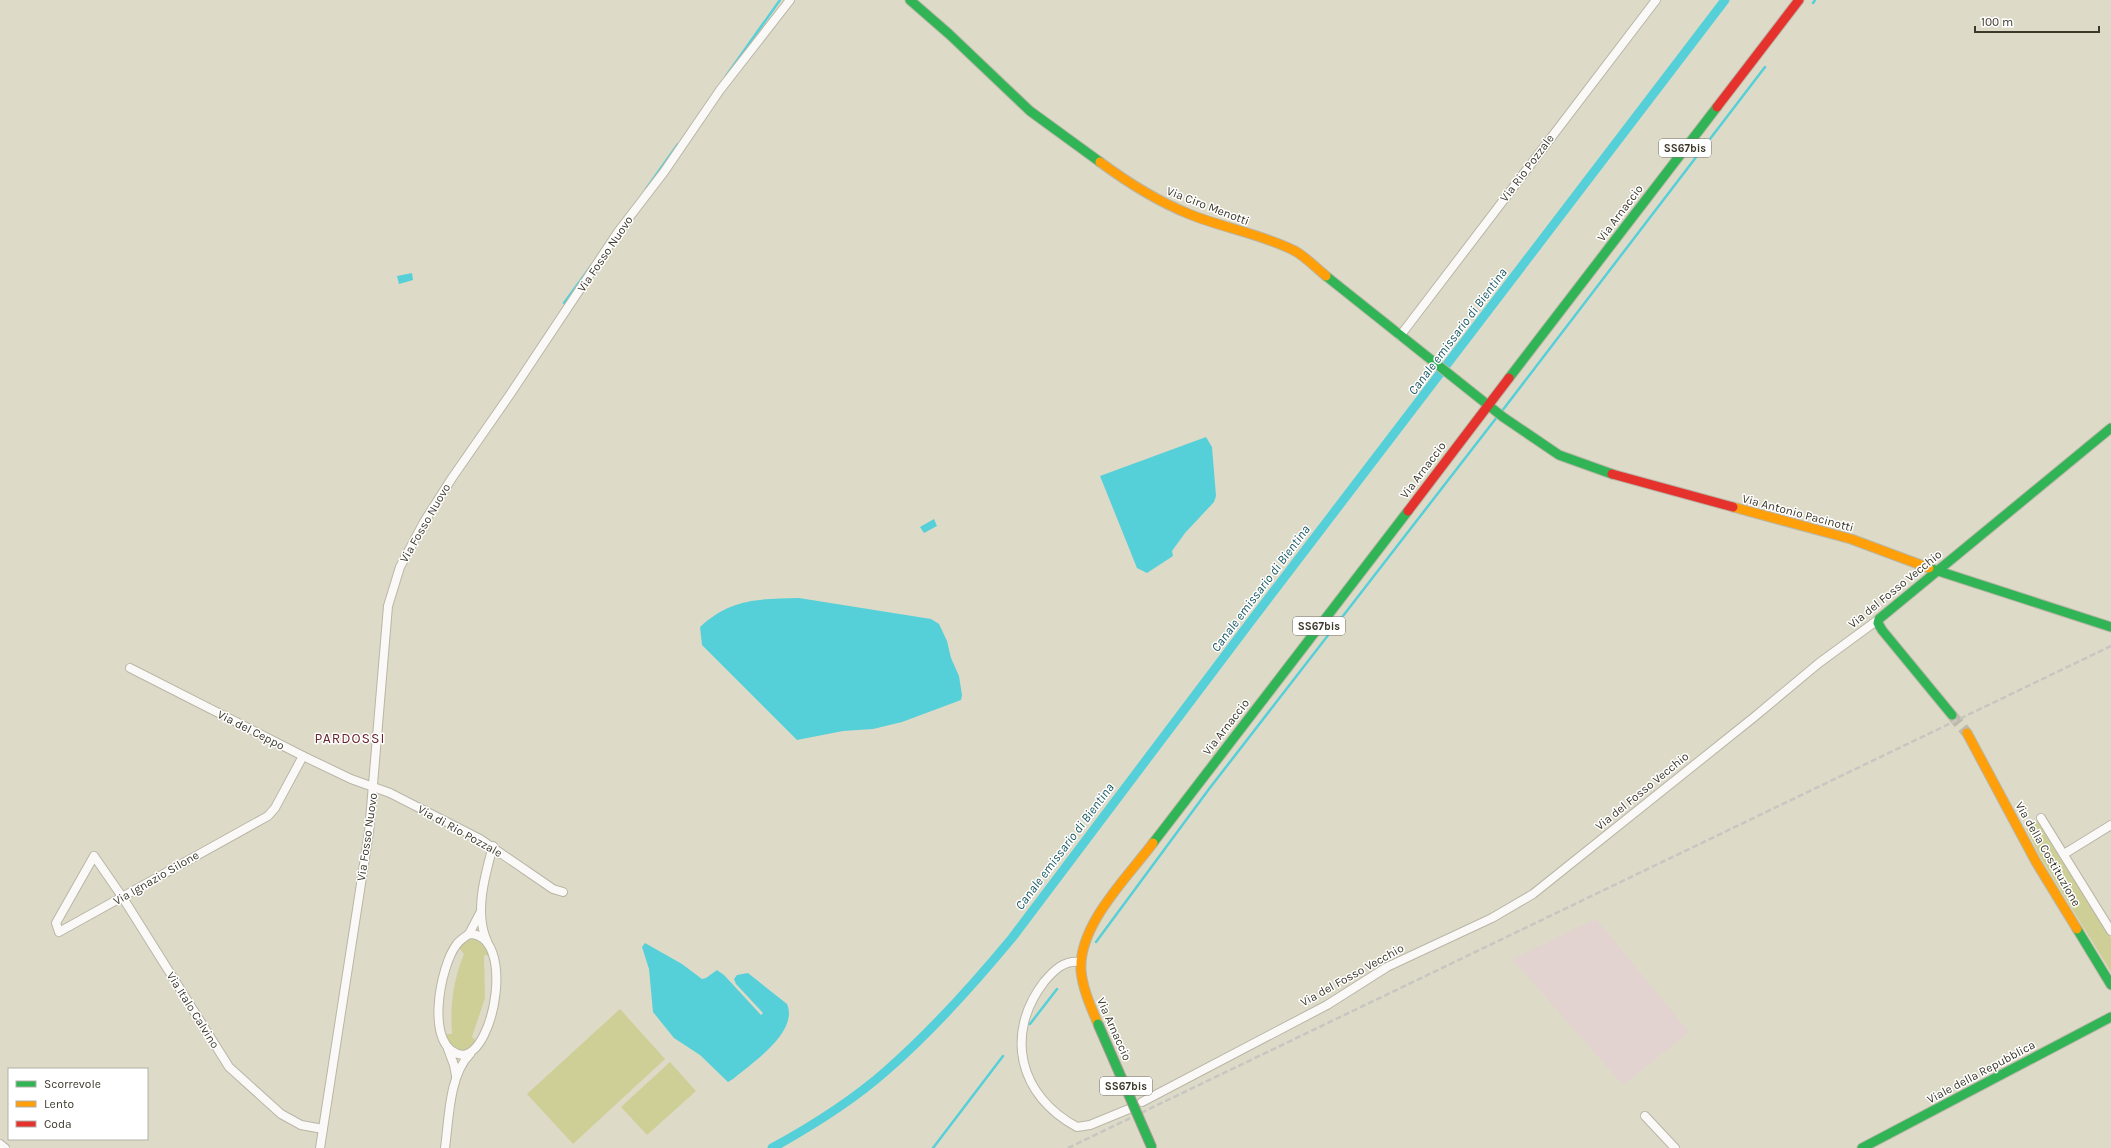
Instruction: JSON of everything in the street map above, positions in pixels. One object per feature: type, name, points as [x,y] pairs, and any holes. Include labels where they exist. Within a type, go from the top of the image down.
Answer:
[{"type":"street","name":"Via Fosso Nuovo","points":[[320,1148],[369,832],[374,788],[388,606],[400,567],[413,541],[452,478],[519,382],[618,232],[664,172],[730,78],[790,0]]},
{"type":"street","name":"Via Ciro Menotti","points":[[910,0],[949,34],[1030,111],[1122,178],[1151,196],[1189,214],[1289,248],[1304,258],[1400,336],[1489,404]]},
{"type":"street","name":"Via Rio Pozzale","points":[[1400,336],[1656,0]]},
{"type":"street","name":"Via Arnaccio","points":[[1152,1148],[1086,995],[1080,962],[1087,933],[1102,908],[1799,0]]},
{"type":"street","name":"Via Antonio Pacinotti","points":[[1489,404],[1500,414],[1552,451],[1582,464],[1697,498],[1851,540],[1937,571],[2111,627]]},
{"type":"street","name":"Via del Fosso Vecchio","points":[[1142,1102],[1327,1005],[1387,967],[1492,918],[1527,898],[1753,718],[1819,663],[1879,619],[2111,428]]},
{"type":"street","points":[[1879,619],[1878,623],[1882,630],[1952,715]]},
{"type":"street","name":"Via del Ceppo","points":[[130,668],[303,756],[351,779],[374,788]]},
{"type":"street","name":"Via della Costituzione","points":[[1967,733],[2036,862],[2111,985]]},
{"type":"street","name":"Via Ignazio Silone","points":[[94,856],[56,923],[59,932],[123,898],[268,816],[275,808],[303,756]]},
{"type":"street","name":"Via di Rio Pozzale","points":[[374,788],[408,802],[493,846],[553,889],[563,892]]},
{"type":"street","points":[[2041,818],[2111,931]]},
{"type":"street","points":[[2064,854],[2111,825]]},
{"type":"street","points":[[445,1148],[456,1077],[462,1062],[479,1045],[484,1035],[494,999],[495,962],[493,950],[488,942],[482,926],[480,912],[487,867],[493,846]]},
{"type":"street","name":"Via Italo Calvino","points":[[94,856],[123,898],[229,1067],[281,1114],[302,1125],[323,1129]]},
{"type":"street","points":[[456,1077],[454,1065],[448,1049],[442,1040],[440,1028],[440,991],[456,944],[469,934],[480,912]]},
{"type":"street","points":[[469,934],[477,935],[488,942]]},
{"type":"street","points":[[1080,962],[1073,961],[1064,964],[1045,980],[1033,996],[1025,1013],[1022,1037],[1022,1059],[1029,1081],[1044,1101],[1071,1124],[1084,1127],[1129,1109]]},
{"type":"street","name":"Viale della Repubblica","points":[[1862,1148],[2111,1017]]},
{"type":"street","points":[[448,1049],[459,1055],[470,1054]]},
{"type":"street","points":[[1645,1116],[1675,1148]]},
{"type":"street","points":[[0,1144],[6,1148]]},
{"type":"shaded area","points":[[1596,919],[1689,1032],[1623,1085],[1512,959]]},
{"type":"green space","points":[[2037,821],[2111,938],[2111,972],[2040,857],[2026,828]]},
{"type":"green space","points":[[473,939],[481,941],[491,956],[484,955],[485,998],[472,1037],[478,1042],[463,1052],[452,1047],[445,1034],[452,1034],[451,1013],[453,993],[457,974],[464,954],[459,948],[468,940]]},
{"type":"green space","points":[[620,1009],[665,1059],[573,1144],[527,1094]]},
{"type":"green space","points":[[670,1062],[696,1091],[647,1135],[621,1107]]},
{"type":"water","points":[[412,273],[413,280],[399,284],[397,276]]},
{"type":"water","points":[[1206,437],[1212,447],[1216,496],[1214,502],[1185,533],[1172,551],[1173,556],[1147,573],[1137,568],[1100,476]]},
{"type":"water","points":[[934,519],[937,526],[924,533],[920,527]]},
{"type":"water","points":[[799,598],[931,619],[939,624],[947,641],[951,658],[959,676],[962,695],[961,700],[902,722],[873,729],[843,731],[797,740],[702,645],[700,627],[712,617],[734,605],[758,600]]},
{"type":"water","points":[[645,943],[682,964],[702,979],[706,978],[717,970],[724,975],[761,1015],[763,1013],[736,984],[734,979],[737,975],[748,973],[787,1004],[789,1015],[780,1036],[762,1056],[728,1082],[700,1055],[674,1038],[653,1012],[649,969],[642,947]]},
{"type":"waterway","points":[[726,76],[780,0]]},
{"type":"waterway","name":"Canale emissario di Bientina","points":[[772,1148],[831,1112],[859,1093],[886,1071],[920,1040],[952,1007],[1012,938],[1251,621],[1725,0]]},
{"type":"waterway","points":[[1502,411],[1765,67]]},
{"type":"waterway","points":[[646,189],[678,144]]},
{"type":"waterway","points":[[564,303],[591,266]]},
{"type":"waterway","points":[[1096,942],[1209,789],[1497,417]]},
{"type":"waterway","points":[[1030,1024],[1057,989]]},
{"type":"waterway","points":[[933,1148],[1003,1056]]},
{"type":"tunnel","points":[[1952,715],[1967,733]]},
{"type":"railway","points":[[1068,1148],[2111,646]]},
{"type":"traffic: fast","points":[[910,0],[949,34],[1030,111],[1100,162]]},
{"type":"traffic: fast","points":[[1509,378],[1717,107]]},
{"type":"traffic: fast","points":[[1326,276],[1503,417],[1559,455],[1612,474]]},
{"type":"traffic: fast","points":[[1952,715],[1882,630],[1878,623],[1879,619],[2111,428]]},
{"type":"traffic: fast","points":[[1153,843],[1408,511]]},
{"type":"traffic: fast","points":[[1929,568],[2111,627]]},
{"type":"traffic: fast","points":[[2077,929],[2111,985]]},
{"type":"traffic: fast","points":[[1862,1148],[2111,1017]]},
{"type":"traffic: fast","points":[[1098,1024],[1152,1148]]},
{"type":"traffic: slow","points":[[1100,162],[1143,191],[1177,209],[1202,219],[1269,240],[1299,253],[1326,276]]},
{"type":"traffic: slow","points":[[1733,507],[1851,539],[1929,568]]},
{"type":"traffic: slow","points":[[1967,733],[2036,862],[2077,929]]},
{"type":"traffic: slow","points":[[1098,1024],[1085,992],[1081,971],[1082,954],[1087,937],[1106,903],[1153,843]]},
{"type":"traffic: jam","points":[[1717,107],[1799,0]]},
{"type":"traffic: jam","points":[[1408,511],[1509,378]]},
{"type":"traffic: jam","points":[[1612,474],[1733,507]]},
{"type":"district","name":"PARDOSSI","points":[[350,738]]}]
